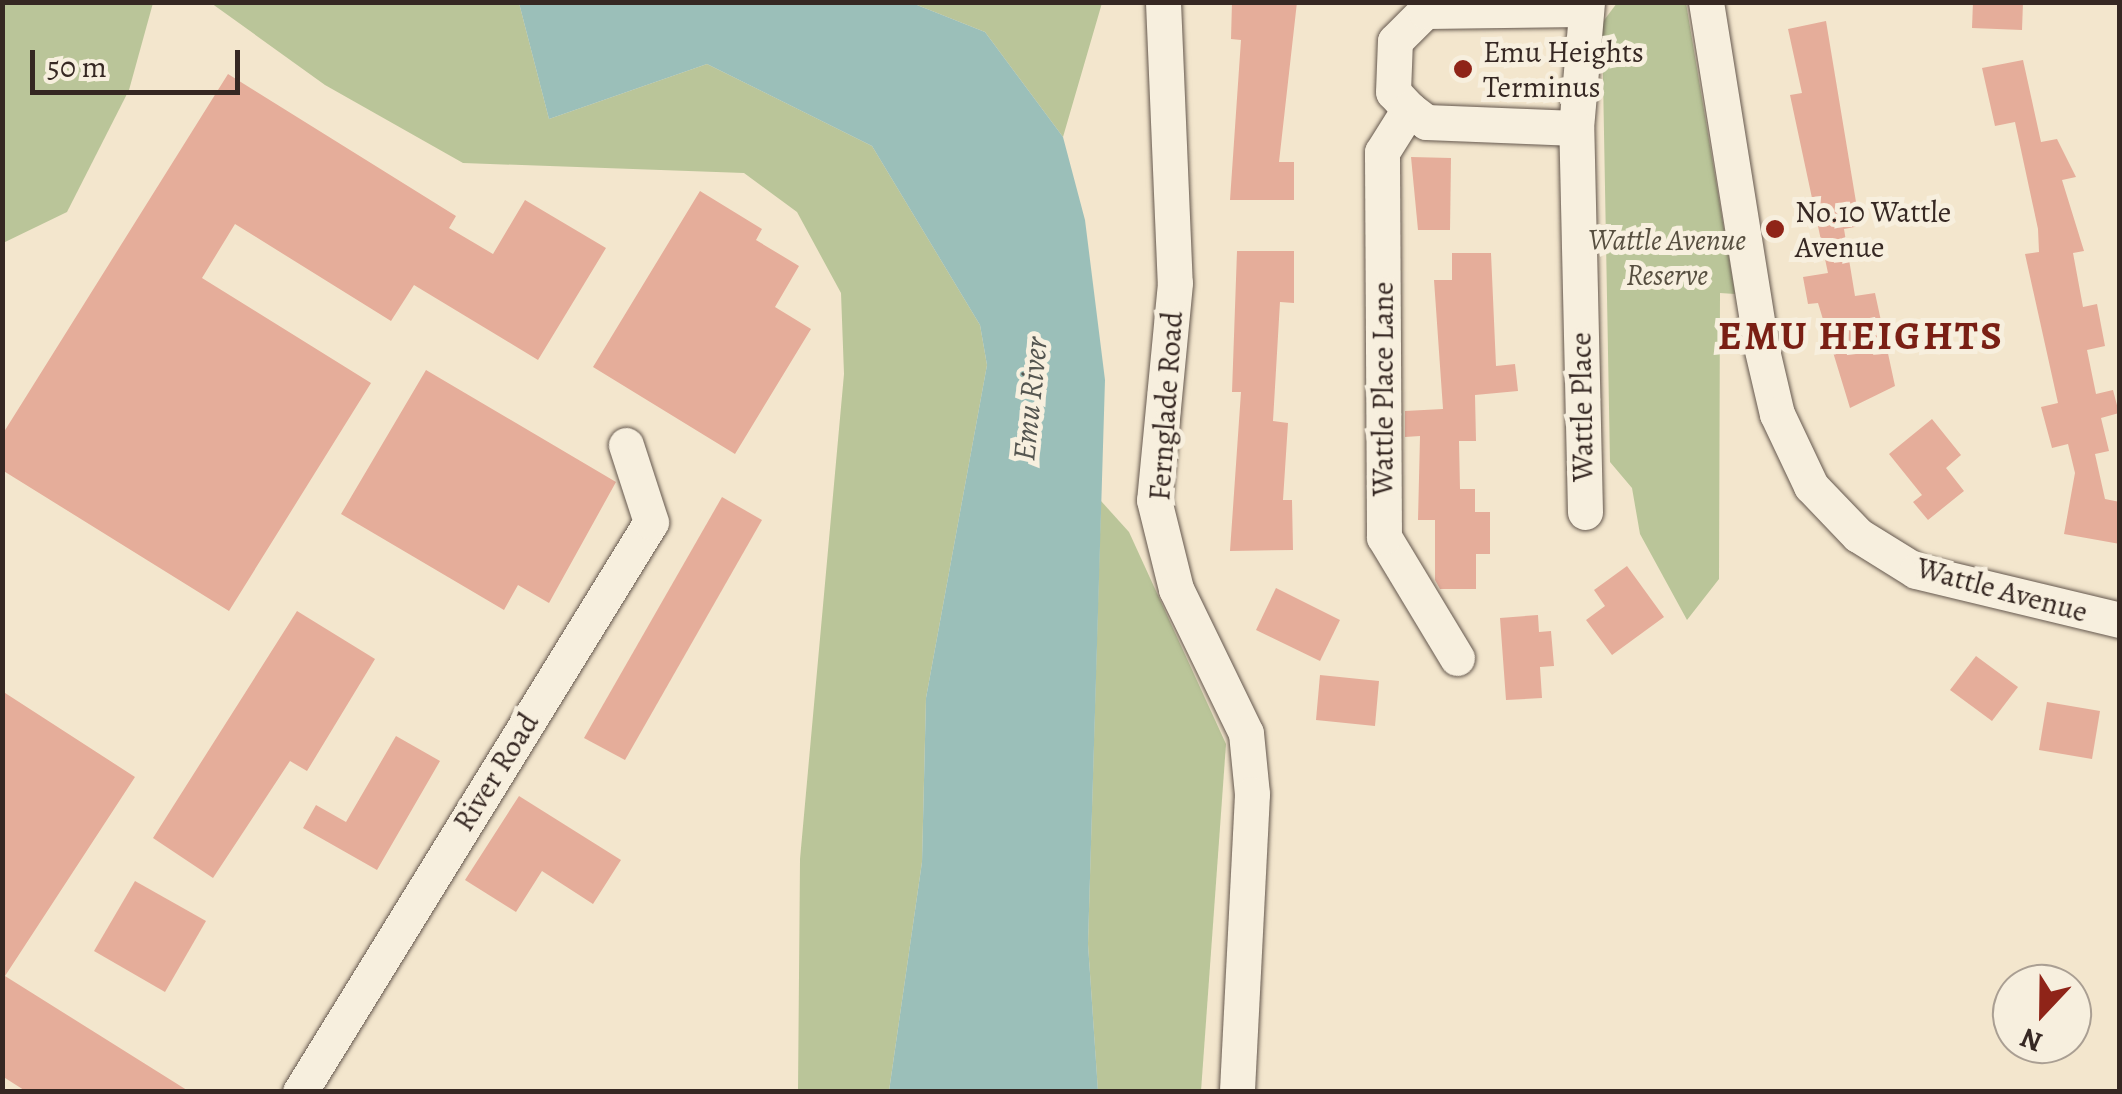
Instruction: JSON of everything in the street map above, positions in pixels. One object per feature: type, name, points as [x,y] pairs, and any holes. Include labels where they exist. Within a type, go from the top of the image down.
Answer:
[{"type":"street","name":"Fernglade Road","points":[[1163,2],[1175,284],[1154,500],[1176,589],[1246,733],[1252,794],[1237,1092]]},
{"type":"street","name":"Wattle Avenue","points":[[1706,2],[1761,346],[1777,414],[1810,486],[1858,535],[1916,571],[2120,620]]},
{"type":"street","points":[[1576,128],[1426,122],[1393,92],[1395,41],[1424,12],[1586,6]]},
{"type":"street","name":"Wattle Place","points":[[1585,512],[1576,128],[1586,6]]},
{"type":"street","name":"Wattle Place Lane","points":[[1409,109],[1382,152],[1384,537],[1457,658]]},
{"type":"street","name":"River Road","points":[[300,1092],[650,522],[626,445]]},
{"type":"green space","points":[[3,2],[153,3],[129,90],[67,212],[3,243]]},
{"type":"green space","points":[[211,3],[519,3],[549,119],[707,64],[872,146],[980,325],[987,365],[926,698],[922,862],[889,1091],[798,1091],[800,859],[844,374],[841,293],[797,212],[744,173],[463,163],[325,85]]},
{"type":"green space","points":[[912,3],[1102,3],[1063,137],[985,32]]},
{"type":"green space","name":"Wattle Avenue Reserve","points":[[1617,3],[1686,3],[1735,294],[1720,293],[1719,579],[1687,620],[1640,534],[1632,488],[1610,462],[1602,23]]},
{"type":"green space","points":[[1101,501],[1129,532],[1226,744],[1201,1091],[1098,1092],[1088,944]]},
{"type":"water","name":"Emu River","points":[[519,3],[912,3],[985,32],[1063,137],[1085,220],[1105,380],[1088,944],[1098,1091],[889,1091],[922,862],[926,698],[987,365],[980,325],[872,146],[707,64],[549,119]]},
{"type":"building","points":[[1232,2],[1297,2],[1279,162],[1294,162],[1294,200],[1230,200],[1241,40],[1231,39]]},
{"type":"building","points":[[1973,2],[2023,2],[2022,30],[1972,28]]},
{"type":"building","points":[[1826,21],[1860,226],[1844,229],[1855,296],[1875,293],[1895,386],[1850,408],[1818,303],[1808,304],[1803,277],[1828,273],[1790,95],[1802,93],[1788,29]]},
{"type":"building","points":[[2023,60],[2041,142],[2057,139],[2076,177],[2062,180],[2084,251],[2073,253],[2083,307],[2097,304],[2105,346],[2087,350],[2096,394],[2113,390],[2119,413],[2101,418],[2109,451],[2095,454],[2105,499],[2120,502],[2120,544],[2064,534],[2075,473],[2068,444],[2052,448],[2041,407],[2058,403],[2025,254],[2039,252],[2038,229],[2015,122],[1995,126],[1982,68]]},
{"type":"building","points":[[228,74],[456,216],[449,228],[493,254],[525,200],[606,248],[538,360],[414,285],[391,321],[235,224],[202,278],[371,383],[229,611],[2,470],[2,435]]},
{"type":"building","points":[[1411,157],[1451,158],[1450,230],[1418,230]]},
{"type":"building","points":[[700,191],[762,229],[756,240],[799,266],[775,307],[811,329],[735,454],[593,367]]},
{"type":"building","points":[[1237,251],[1294,251],[1294,303],[1280,302],[1273,421],[1288,423],[1283,500],[1292,500],[1293,550],[1230,551],[1241,392],[1232,392]]},
{"type":"building","points":[[1452,253],[1491,253],[1496,366],[1515,364],[1518,391],[1475,395],[1476,441],[1459,441],[1460,489],[1475,489],[1475,512],[1490,512],[1490,554],[1476,554],[1476,589],[1440,589],[1435,580],[1435,520],[1418,520],[1420,436],[1405,437],[1405,411],[1443,409],[1434,280],[1452,280]]},
{"type":"building","points":[[426,370],[616,482],[549,603],[518,585],[504,610],[341,514]]},
{"type":"building","points":[[1932,419],[1961,455],[1946,468],[1964,491],[1928,520],[1913,502],[1922,495],[1889,454]]},
{"type":"building","points":[[722,497],[762,520],[625,760],[584,738]]},
{"type":"building","points":[[1627,566],[1664,617],[1612,655],[1586,620],[1605,606],[1594,590]]},
{"type":"building","points":[[1276,588],[1340,620],[1320,661],[1256,630]]},
{"type":"building","points":[[297,611],[375,659],[307,771],[290,761],[213,878],[153,838]]},
{"type":"building","points":[[1538,615],[1539,632],[1551,631],[1554,666],[1540,667],[1542,698],[1506,700],[1500,618]]},
{"type":"building","points":[[1976,656],[2018,687],[1992,721],[1950,690]]},
{"type":"building","points":[[1320,675],[1379,681],[1375,726],[1316,720]]},
{"type":"building","points":[[2,691],[135,777],[5,976],[190,1092],[27,1092],[2,1076]]},
{"type":"building","points":[[2047,702],[2100,711],[2092,759],[2039,750]]},
{"type":"building","points":[[396,736],[440,761],[377,870],[303,828],[316,805],[346,822]]},
{"type":"building","points":[[519,796],[621,860],[593,904],[542,871],[516,912],[465,880]]},
{"type":"building","points":[[135,881],[206,921],[165,992],[94,951]]},
{"type":"place","name":"Emu Heights Terminus","points":[[1463,69]]},
{"type":"place","name":"No.10 Wattle Avenue","points":[[1775,229]]},
{"type":"district","name":"EMU HEIGHTS","points":[[1861,336]]}]
